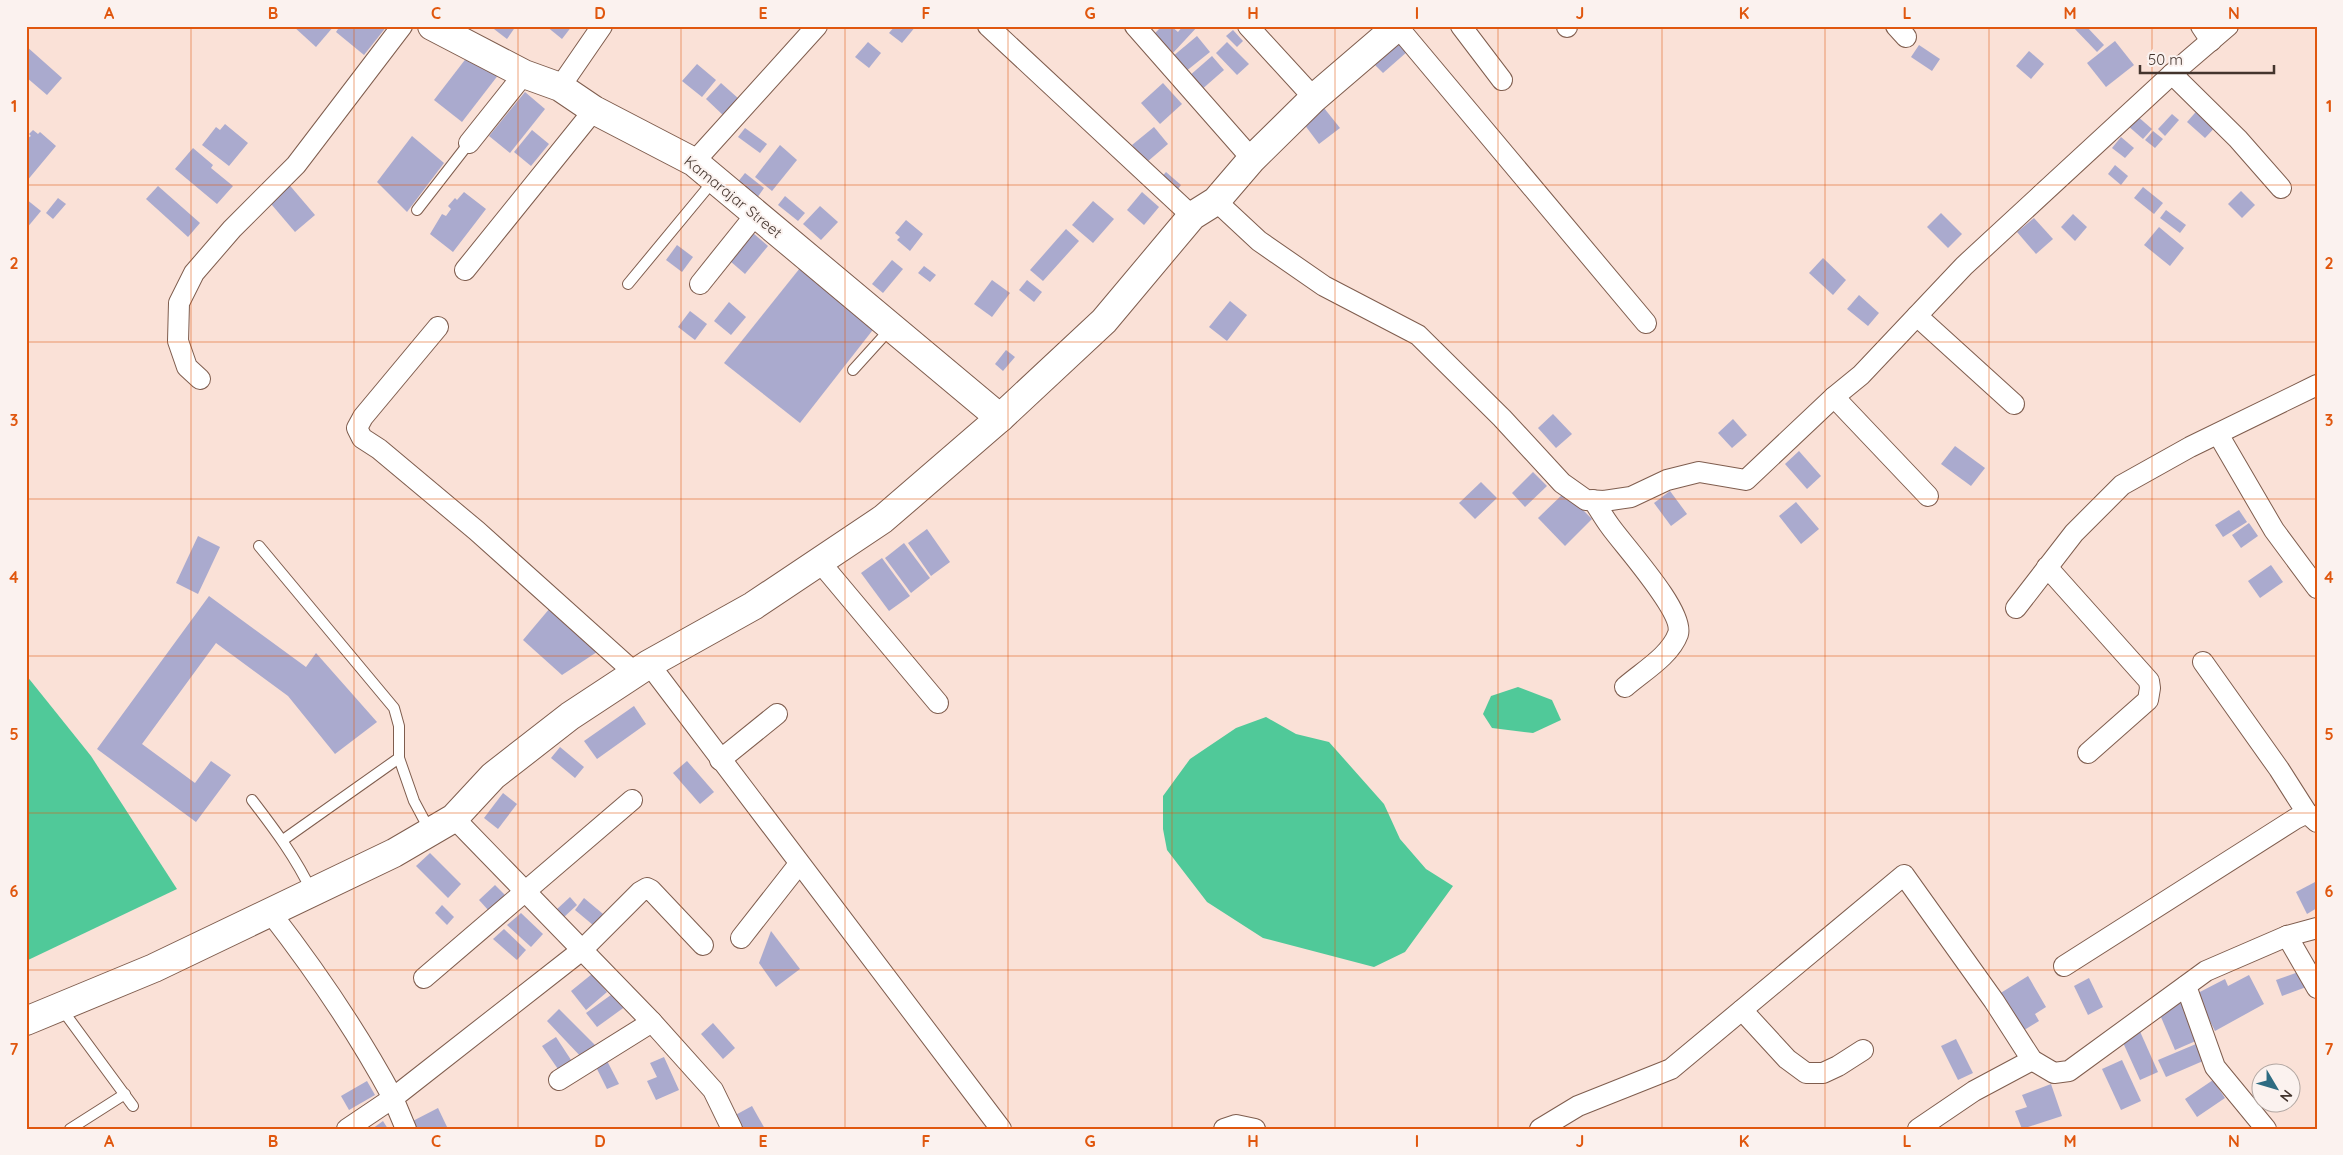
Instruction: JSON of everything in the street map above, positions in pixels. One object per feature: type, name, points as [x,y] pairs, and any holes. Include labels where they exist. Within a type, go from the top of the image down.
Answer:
[{"type":"street","points":[[200,379],[187,368],[178,341],[179,303],[194,273],[232,229],[296,165],[402,26]]},
{"type":"street","name":"Kamarajar Street","points":[[432,26],[524,74],[560,87],[594,110],[694,162],[1000,418]]},
{"type":"street","points":[[560,87],[602,26]]},
{"type":"street","points":[[694,162],[817,26]]},
{"type":"street","points":[[988,26],[1192,216]]},
{"type":"street","points":[[1135,26],[1252,159]]},
{"type":"street","points":[[1248,26],[1314,98]]},
{"type":"street","points":[[26,1021],[154,968],[394,853],[454,818],[493,776],[539,738],[642,669],[753,606],[883,519],[1000,418],[1104,321],[1192,216],[1216,201],[1252,159],[1314,98],[1397,26],[1646,323]]},
{"type":"street","points":[[1461,26],[1502,80]]},
{"type":"street","points":[[1216,201],[1259,241],[1324,286],[1418,335],[1502,418],[1562,483],[1586,500],[1631,497],[1667,480],[1699,472],[1746,480],[1834,397],[1861,375],[1964,266],[2172,74],[2206,33],[2228,26]]},
{"type":"street","points":[[469,142],[524,74]]},
{"type":"street","points":[[2172,74],[2233,134],[2281,188]]},
{"type":"street","points":[[465,270],[594,110]]},
{"type":"street","points":[[700,284],[756,214]]},
{"type":"street","points":[[1917,316],[2014,404]]},
{"type":"street","points":[[438,327],[363,417],[357,428],[362,438],[379,449],[642,669],[720,760],[1001,1129]]},
{"type":"street","points":[[2016,608],[2074,533],[2122,485],[2190,447],[2317,385]]},
{"type":"street","points":[[1834,397],[1928,496]]},
{"type":"street","points":[[2218,434],[2274,530],[2317,588]]},
{"type":"street","points":[[1593,500],[1610,527],[1665,598],[1675,616],[1678,632],[1670,648],[1625,687]]},
{"type":"street","points":[[819,562],[938,703]]},
{"type":"street","points":[[2047,567],[2145,675],[2150,688],[2148,700],[2088,753]]},
{"type":"street","points":[[2203,662],[2312,818]]},
{"type":"street","points":[[720,760],[777,714]]},
{"type":"street","points":[[424,978],[632,800]]},
{"type":"street","points":[[454,818],[652,1022],[713,1090],[732,1129]]},
{"type":"street","points":[[2064,966],[2295,819],[2312,818]]},
{"type":"street","points":[[741,938],[799,864]]},
{"type":"street","points":[[1540,1129],[1578,1106],[1671,1069],[1904,874],[1994,1000],[2032,1060],[2054,1074],[2069,1071],[2206,971],[2287,936],[2317,928]]},
{"type":"street","points":[[347,1129],[393,1098],[582,950],[640,892],[647,888],[703,945]]},
{"type":"street","points":[[270,912],[297,947],[371,1058],[393,1098],[406,1129]]},
{"type":"street","points":[[2287,936],[2317,988]]},
{"type":"street","points":[[2186,986],[2215,1067],[2266,1129]]},
{"type":"street","points":[[1742,1010],[1787,1060],[1806,1073],[1823,1073],[1838,1066],[1862,1050]]},
{"type":"street","points":[[559,1080],[652,1022]]},
{"type":"street","points":[[1918,1129],[1974,1092],[2032,1060]]},
{"type":"street","points":[[1224,1129],[1236,1125],[1255,1129]]},
{"type":"lane","points":[[417,210],[469,142]]},
{"type":"lane","points":[[628,284],[715,180]]},
{"type":"lane","points":[[853,370],[892,327]]},
{"type":"lane","points":[[259,546],[394,708],[399,726],[399,758],[414,801],[430,832]]},
{"type":"lane","points":[[283,840],[399,758]]},
{"type":"lane","points":[[252,800],[283,840],[300,866],[312,893]]},
{"type":"lane","points":[[60,1007],[133,1106]]},
{"type":"lane","points":[[70,1129],[124,1094]]},
{"type":"shaded area","points":[[26,675],[91,756],[177,889],[26,961]]},
{"type":"shaded area","points":[[1518,687],[1552,700],[1561,720],[1533,733],[1492,728],[1483,714],[1491,696]]},
{"type":"shaded area","points":[[1266,717],[1296,734],[1329,742],[1384,804],[1400,839],[1426,869],[1453,886],[1405,952],[1374,967],[1263,938],[1207,902],[1167,850],[1163,829],[1163,796],[1190,759],[1236,728]]},
{"type":"building","points":[[293,26],[334,26],[316,47]]},
{"type":"building","points":[[340,26],[387,26],[364,55],[336,32]]},
{"type":"building","points":[[490,26],[516,26],[507,39]]},
{"type":"building","points":[[546,26],[572,26],[562,39]]},
{"type":"building","points":[[895,26],[916,26],[902,43],[889,33]]},
{"type":"building","points":[[1162,26],[1171,26],[1178,32],[1183,26],[1198,26],[1172,54],[1153,35]]},
{"type":"building","points":[[2072,26],[2086,26],[2104,45],[2097,52]]},
{"type":"building","points":[[1233,30],[1243,41],[1237,47],[1226,36]]},
{"type":"building","points":[[1197,36],[1210,52],[1185,72],[1172,57]]},
{"type":"building","points":[[1399,41],[1408,51],[1383,73],[1374,64]]},
{"type":"building","points":[[2115,41],[2134,65],[2106,87],[2087,63]]},
{"type":"building","points":[[868,42],[881,53],[869,68],[855,57]]},
{"type":"building","points":[[1227,42],[1249,64],[1237,75],[1216,53]]},
{"type":"building","points":[[1919,45],[1940,59],[1932,71],[1911,57]]},
{"type":"building","points":[[26,46],[62,78],[47,95],[26,77]]},
{"type":"building","points":[[2029,51],[2044,64],[2031,79],[2016,66]]},
{"type":"building","points":[[471,52],[499,74],[462,122],[434,100]]},
{"type":"building","points":[[1212,56],[1224,70],[1200,91],[1188,77]]},
{"type":"building","points":[[697,64],[716,80],[702,97],[682,81]]},
{"type":"building","points":[[721,83],[739,99],[724,116],[706,99]]},
{"type":"building","points":[[1163,83],[1182,104],[1160,124],[1141,103]]},
{"type":"building","points":[[525,92],[545,109],[510,153],[489,136]]},
{"type":"building","points":[[2201,106],[2219,123],[2205,138],[2187,122]]},
{"type":"building","points":[[1324,108],[1340,128],[1319,144],[1304,124]]},
{"type":"building","points":[[2172,114],[2179,120],[2165,136],[2158,129]]},
{"type":"building","points":[[2136,115],[2152,129],[2143,139],[2127,125]]},
{"type":"building","points":[[225,124],[248,143],[229,166],[202,145],[216,127],[220,130]]},
{"type":"building","points":[[1154,127],[1168,144],[1147,162],[1132,145]]},
{"type":"building","points":[[745,128],[767,144],[760,153],[738,137]]},
{"type":"building","points":[[33,130],[38,134],[40,132],[56,146],[26,182],[26,139],[31,136],[29,134]]},
{"type":"building","points":[[532,130],[549,144],[531,166],[514,152]]},
{"type":"building","points":[[2153,131],[2163,139],[2155,148],[2145,140]]},
{"type":"building","points":[[412,136],[444,163],[407,212],[377,182]]},
{"type":"building","points":[[2121,137],[2134,148],[2125,158],[2112,148]]},
{"type":"building","points":[[780,145],[797,160],[772,191],[755,177]]},
{"type":"building","points":[[193,148],[213,165],[211,168],[233,186],[217,204],[175,169]]},
{"type":"building","points":[[2115,165],[2128,176],[2121,185],[2108,174]]},
{"type":"building","points":[[1166,172],[1181,185],[1174,194],[1158,181]]},
{"type":"building","points":[[745,173],[764,188],[757,198],[737,183]]},
{"type":"building","points":[[286,181],[315,215],[295,232],[266,198]]},
{"type":"building","points":[[158,186],[200,223],[188,237],[146,199]]},
{"type":"building","points":[[2143,187],[2163,203],[2154,214],[2134,198]]},
{"type":"building","points":[[2241,191],[2255,205],[2242,218],[2228,204]]},
{"type":"building","points":[[464,192],[486,209],[453,252],[430,234],[442,214],[446,216],[451,209],[448,206]]},
{"type":"building","points":[[1142,192],[1159,207],[1144,225],[1127,210]]},
{"type":"building","points":[[785,196],[805,213],[798,221],[778,205]]},
{"type":"building","points":[[58,198],[66,204],[53,219],[46,213]]},
{"type":"building","points":[[26,199],[41,211],[26,229]]},
{"type":"building","points":[[1093,201],[1114,219],[1093,243],[1072,225]]},
{"type":"building","points":[[820,206],[838,222],[821,240],[803,224]]},
{"type":"building","points":[[2166,210],[2186,225],[2180,233],[2160,218]]},
{"type":"building","points":[[1941,213],[1962,234],[1948,248],[1927,227]]},
{"type":"building","points":[[2073,214],[2087,227],[2075,241],[2061,227]]},
{"type":"building","points":[[2034,218],[2053,239],[2036,254],[2017,232]]},
{"type":"building","points":[[906,220],[923,234],[910,251],[897,240],[900,237],[895,233]]},
{"type":"building","points":[[2159,227],[2184,248],[2170,266],[2144,245]]},
{"type":"building","points":[[1066,229],[1079,241],[1043,281],[1030,270]]},
{"type":"building","points":[[753,233],[768,246],[745,274],[730,261]]},
{"type":"building","points":[[677,245],[693,257],[682,272],[666,260]]},
{"type":"building","points":[[1823,258],[1846,280],[1833,295],[1809,273]]},
{"type":"building","points":[[892,260],[903,269],[883,293],[872,284]]},
{"type":"building","points":[[804,263],[879,322],[800,423],[724,363]]},
{"type":"building","points":[[924,266],[936,275],[930,282],[918,273]]},
{"type":"building","points":[[992,280],[1010,293],[992,317],[974,304]]},
{"type":"building","points":[[1027,280],[1042,292],[1034,302],[1019,290]]},
{"type":"building","points":[[1859,295],[1879,313],[1868,326],[1847,309]]},
{"type":"building","points":[[1230,301],[1247,315],[1227,341],[1209,327]]},
{"type":"building","points":[[729,302],[746,317],[731,335],[714,321]]},
{"type":"building","points":[[690,311],[707,324],[695,340],[678,327]]},
{"type":"building","points":[[1006,350],[1015,357],[1003,371],[995,364]]},
{"type":"building","points":[[1553,414],[1572,434],[1556,448],[1538,428]]},
{"type":"building","points":[[1733,419],[1747,435],[1732,448],[1718,433]]},
{"type":"building","points":[[1955,446],[1985,468],[1971,486],[1941,464]]},
{"type":"building","points":[[1799,451],[1821,476],[1807,489],[1785,464]]},
{"type":"building","points":[[1533,472],[1547,486],[1525,507],[1512,493]]},
{"type":"building","points":[[1481,482],[1497,498],[1475,519],[1459,503]]},
{"type":"building","points":[[1670,491],[1687,514],[1671,526],[1654,503]]},
{"type":"building","points":[[1565,492],[1592,519],[1565,546],[1538,518]]},
{"type":"building","points":[[1796,502],[1819,529],[1801,544],[1779,516]]},
{"type":"building","points":[[2239,510],[2247,522],[2223,537],[2215,525]]},
{"type":"building","points":[[2249,523],[2258,536],[2241,548],[2232,535]]},
{"type":"building","points":[[927,529],[950,562],[931,576],[908,543]]},
{"type":"building","points":[[198,536],[220,547],[198,594],[176,583]]},
{"type":"building","points":[[904,543],[930,578],[911,593],[885,558]]},
{"type":"building","points":[[882,558],[910,596],[889,611],[861,573]]},
{"type":"building","points":[[2271,565],[2283,582],[2260,598],[2248,581]]},
{"type":"building","points":[[209,596],[306,667],[316,653],[377,722],[335,754],[288,696],[216,643],[142,744],[195,783],[211,761],[231,775],[196,822],[97,749]]},
{"type":"building","points":[[550,608],[600,650],[562,675],[523,640]]},
{"type":"building","points":[[634,706],[646,724],[597,759],[584,741]]},
{"type":"building","points":[[560,747],[584,767],[575,778],[551,758]]},
{"type":"building","points":[[687,761],[714,792],[700,804],[673,773]]},
{"type":"building","points":[[503,793],[517,804],[498,829],[484,818]]},
{"type":"building","points":[[430,853],[461,884],[448,898],[416,866]]},
{"type":"building","points":[[2317,881],[2317,908],[2307,914],[2296,892]]},
{"type":"building","points":[[495,885],[505,895],[489,911],[479,900]]},
{"type":"building","points":[[570,897],[577,905],[563,918],[556,910]]},
{"type":"building","points":[[584,898],[609,919],[599,930],[575,910]]},
{"type":"building","points":[[442,905],[454,917],[447,925],[435,913]]},
{"type":"building","points":[[521,913],[543,934],[531,947],[507,925]]},
{"type":"building","points":[[504,929],[526,950],[517,960],[493,939]]},
{"type":"building","points":[[771,931],[800,969],[776,987],[759,963]]},
{"type":"building","points":[[2304,970],[2309,986],[2282,996],[2276,980]]},
{"type":"building","points":[[592,974],[607,992],[586,1010],[571,991]]},
{"type":"building","points":[[2249,975],[2264,1004],[2215,1031],[2196,994],[2225,979],[2228,986]]},
{"type":"building","points":[[2028,976],[2046,1007],[2035,1014],[2039,1021],[2021,1032],[1999,994]]},
{"type":"building","points":[[2089,978],[2103,1007],[2088,1015],[2074,986]]},
{"type":"building","points":[[615,992],[626,1006],[597,1027],[586,1013]]},
{"type":"building","points":[[2182,1000],[2198,1040],[2175,1050],[2158,1010]]},
{"type":"building","points":[[559,1009],[597,1047],[584,1060],[547,1021]]},
{"type":"building","points":[[713,1023],[735,1048],[723,1059],[701,1034]]},
{"type":"building","points":[[2138,1027],[2158,1072],[2140,1080],[2120,1036]]},
{"type":"building","points":[[556,1037],[573,1063],[560,1072],[542,1046]]},
{"type":"building","points":[[1956,1039],[1973,1073],[1958,1080],[1941,1046]]},
{"type":"building","points":[[2196,1044],[2203,1061],[2166,1077],[2158,1060]]},
{"type":"building","points":[[604,1055],[619,1084],[607,1089],[593,1061]]},
{"type":"building","points":[[664,1057],[679,1090],[656,1100],[647,1081],[657,1077],[650,1063]]},
{"type":"building","points":[[2122,1060],[2141,1101],[2121,1110],[2102,1069]]},
{"type":"building","points":[[2213,1080],[2225,1098],[2197,1117],[2185,1099]]},
{"type":"building","points":[[367,1081],[375,1095],[349,1110],[341,1096]]},
{"type":"building","points":[[2051,1084],[2062,1116],[2022,1129],[2015,1111],[2027,1107],[2022,1095]]},
{"type":"building","points":[[752,1106],[765,1129],[737,1129],[730,1118]]},
{"type":"building","points":[[438,1108],[448,1129],[409,1129],[407,1124]]},
{"type":"building","points":[[383,1121],[388,1129],[372,1129]]}]
